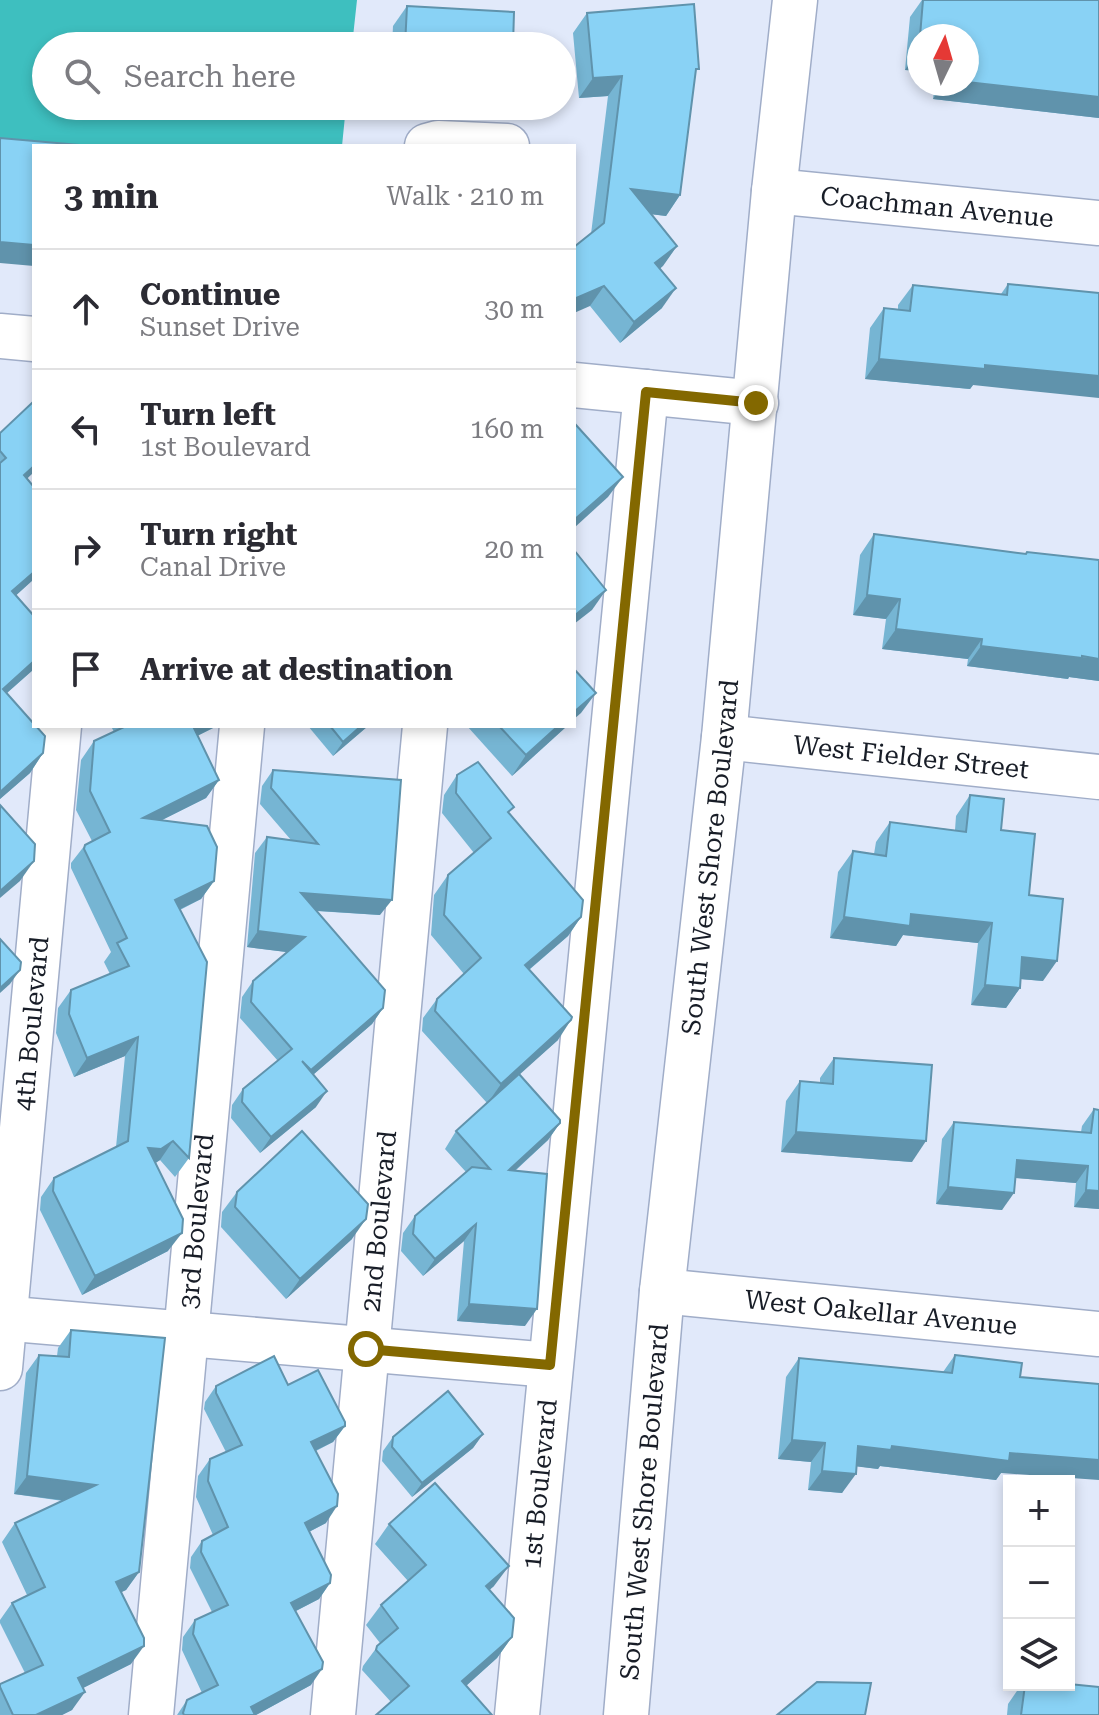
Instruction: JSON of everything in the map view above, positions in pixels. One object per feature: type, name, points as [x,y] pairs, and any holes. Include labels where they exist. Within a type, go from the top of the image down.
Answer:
[{"type":"street","name":"South West Shore Boulevard","points":[[626,1715],[662,1291],[724,737],[774,191],[795,0]]},
{"type":"street","points":[[434,144],[461,144]]},
{"type":"street","name":"Coachman Avenue","points":[[774,191],[1099,223]]},
{"type":"street","points":[[0,336],[32,339]]},
{"type":"street","points":[[576,385],[756,403]]},
{"type":"street","name":"1st Boulevard","points":[[517,1715],[550,1365],[662,393]]},
{"type":"street","name":"4th Boulevard","points":[[0,1368],[2,1318],[59,728]]},
{"type":"street","name":"3rd Boulevard","points":[[151,1715],[242,728]]},
{"type":"street","name":"2nd Boulevard","points":[[333,1715],[425,728]]},
{"type":"street","name":"West Fielder Street","points":[[724,737],[1099,777]]},
{"type":"street","name":"West Oakellar Avenue","points":[[662,1291],[1099,1334]]},
{"type":"street","points":[[2,1318],[550,1365]]},
{"type":"shaded area","points":[[0,0],[357,0],[354,32],[32,32],[32,120],[345,120],[342,144],[32,144],[32,148],[0,174]]},
{"type":"building","points":[[923,0],[1099,0],[1099,97],[979,83],[979,24],[921,24]]},
{"type":"building","points":[[694,4],[699,69],[696,69],[680,195],[631,189],[677,246],[655,263],[676,288],[634,322],[604,286],[576,298],[576,245],[604,223],[622,76],[593,78],[587,13]]},
{"type":"building","points":[[407,6],[514,12],[513,32],[406,32]]},
{"type":"building","points":[[0,138],[68,144],[32,144],[32,245],[0,242]]},
{"type":"building","points":[[1008,284],[1099,293],[1099,376],[879,359],[884,308],[910,311],[913,285],[1007,295]]},
{"type":"building","points":[[32,403],[32,468],[24,475],[32,485],[32,574],[12,591],[32,614],[32,663],[3,689],[32,722],[32,728],[38,728],[45,736],[43,753],[0,792],[0,463],[6,458],[0,451],[0,433]]},
{"type":"building","points":[[576,425],[623,477],[576,518]]},
{"type":"building","points":[[874,534],[1026,554],[1099,560],[1099,659],[981,646],[982,639],[896,629],[900,599],[867,595]]},
{"type":"building","points":[[576,552],[606,590],[576,614]]},
{"type":"building","points":[[576,671],[596,693],[576,710]]},
{"type":"building","points":[[122,728],[194,728],[219,780],[143,818],[207,826],[217,847],[214,881],[175,900],[207,962],[189,1158],[173,1141],[161,1149],[148,1148],[183,1219],[182,1233],[95,1276],[53,1191],[54,1178],[128,1141],[138,1037],[87,1058],[69,1014],[71,990],[129,966],[117,943],[127,938],[84,849],[85,845],[110,832],[90,791],[94,741]]},
{"type":"building","points":[[332,728],[359,728],[343,742]]},
{"type":"building","points":[[501,728],[556,728],[526,755]]},
{"type":"building","points":[[478,762],[514,807],[508,812],[583,900],[581,917],[525,965],[572,1017],[571,1020],[501,1084],[435,1011],[437,999],[481,958],[444,915],[448,875],[491,838],[456,793],[457,775]]},
{"type":"building","points":[[273,770],[401,780],[392,900],[301,893],[385,990],[383,1008],[311,1070],[302,1061],[327,1091],[271,1137],[242,1102],[243,1089],[292,1049],[251,1002],[253,981],[305,937],[258,931],[267,837],[318,844],[271,788]]},
{"type":"building","points":[[970,795],[1004,799],[1001,830],[1035,834],[1029,895],[1063,899],[1057,961],[1022,957],[1020,988],[985,985],[992,923],[911,914],[910,926],[844,917],[853,851],[886,856],[890,822],[966,832]]},
{"type":"building","points":[[0,805],[35,844],[34,861],[0,891]]},
{"type":"building","points":[[0,939],[21,962],[20,970],[0,988]]},
{"type":"building","points":[[834,1058],[932,1065],[926,1141],[796,1132],[800,1081],[833,1084]]},
{"type":"building","points":[[519,1074],[560,1120],[509,1170],[547,1174],[537,1309],[469,1304],[476,1224],[435,1259],[413,1234],[415,1216],[472,1167],[490,1169],[456,1131]]},
{"type":"building","points":[[1094,1109],[1099,1110],[1099,1191],[1086,1190],[1088,1166],[1017,1160],[1014,1193],[948,1187],[954,1122],[1091,1133]]},
{"type":"building","points":[[302,1131],[368,1204],[366,1219],[300,1279],[235,1207],[237,1192]]},
{"type":"building","points":[[71,1330],[165,1338],[139,1572],[116,1582],[144,1638],[144,1646],[78,1678],[85,1692],[36,1715],[13,1715],[0,1684],[43,1665],[12,1603],[45,1587],[15,1523],[96,1485],[27,1476],[39,1355],[69,1357]]},
{"type":"building","points":[[955,1355],[1022,1363],[1020,1377],[1099,1384],[1099,1460],[1010,1453],[1009,1461],[892,1446],[891,1450],[858,1446],[856,1474],[822,1471],[825,1443],[792,1440],[799,1358],[952,1373]]},
{"type":"building","points":[[274,1356],[288,1385],[318,1370],[345,1422],[345,1426],[311,1442],[338,1494],[337,1506],[305,1523],[331,1575],[330,1583],[291,1603],[323,1662],[322,1669],[251,1707],[255,1715],[184,1715],[187,1700],[218,1685],[193,1634],[195,1620],[228,1605],[201,1552],[202,1541],[228,1527],[208,1481],[210,1459],[242,1445],[216,1393],[216,1386]]},
{"type":"building","points":[[448,1391],[483,1434],[422,1483],[392,1447],[393,1437]]},
{"type":"building","points":[[435,1483],[509,1566],[486,1586],[514,1618],[512,1637],[462,1681],[492,1715],[376,1715],[409,1686],[376,1650],[398,1628],[381,1605],[426,1565],[389,1524]]},
{"type":"building","points":[[817,1682],[871,1683],[865,1715],[777,1715]]},
{"type":"building","points":[[1075,1685],[1099,1687],[1099,1715],[1021,1715],[1024,1691],[1075,1691]]},
{"type":"route","points":[[366,1349],[550,1365],[646,392],[756,403]]}]
